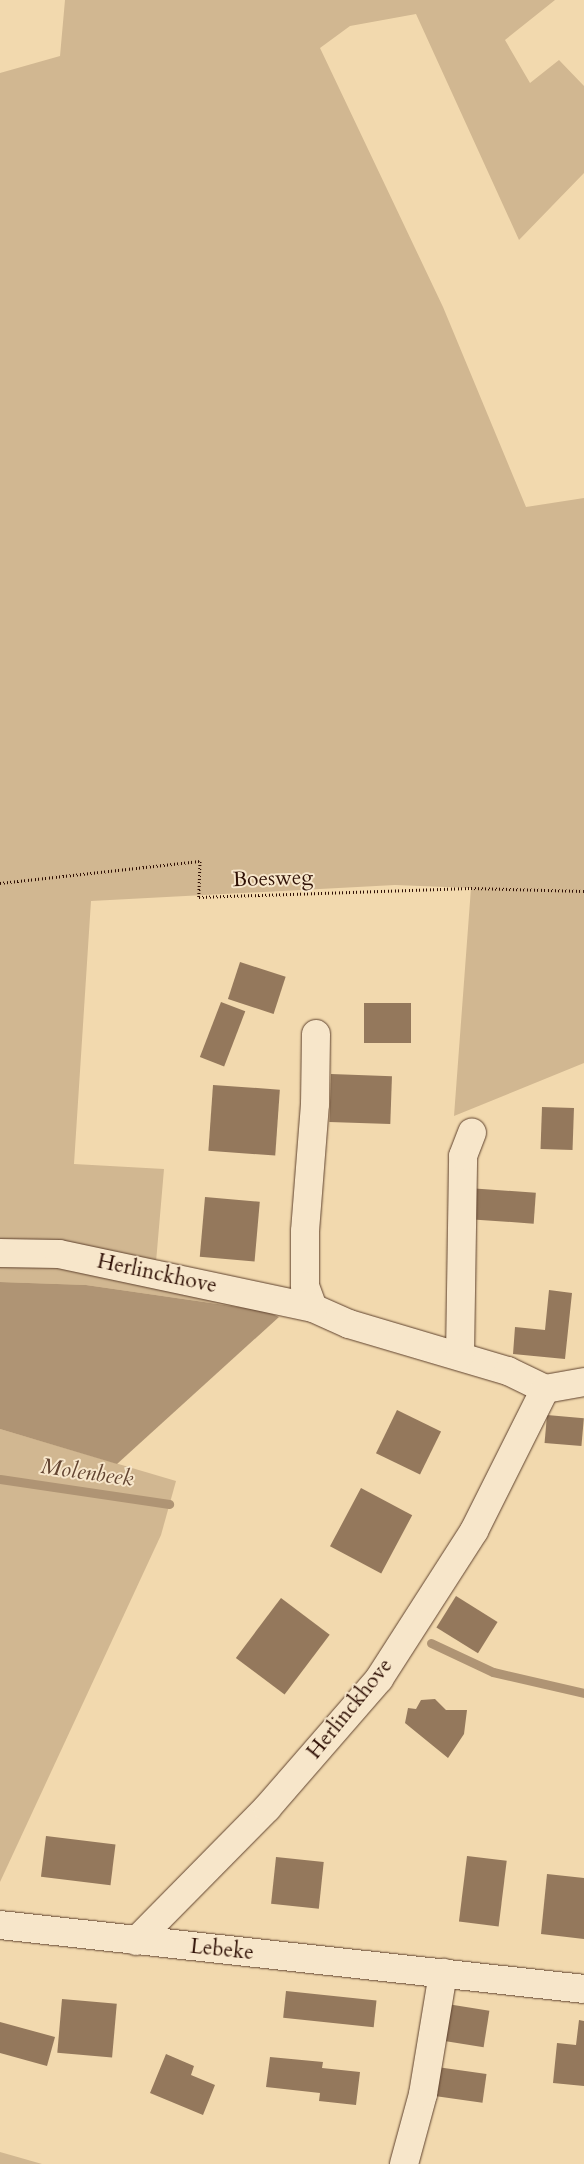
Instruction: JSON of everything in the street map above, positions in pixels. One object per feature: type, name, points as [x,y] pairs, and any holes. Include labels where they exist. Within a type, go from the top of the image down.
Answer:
[{"type":"street","points":[[313,1308],[305,1286],[305,1250],[316,1034]]},
{"type":"street","points":[[460,1355],[463,1156],[472,1133]]},
{"type":"street","name":"Herlinckhove","points":[[0,1253],[59,1254],[313,1308],[349,1324],[460,1355],[545,1389],[474,1531],[380,1679],[267,1808],[136,1940]]},
{"type":"street","points":[[545,1389],[584,1382]]},
{"type":"street","name":"Lebeke","points":[[0,1925],[584,1989]]},
{"type":"street","points":[[404,2164],[423,2094],[444,1973]]},
{"type":"path","name":"Boesweg","points":[[0,884],[200,861],[199,897],[471,888],[584,890]]},
{"type":"shaded area","points":[[65,0],[555,0],[505,40],[530,83],[559,60],[584,86],[584,173],[519,240],[416,14],[350,26],[320,48],[443,307],[526,507],[584,498],[584,1063],[454,1116],[471,888],[395,885],[91,901],[74,1164],[164,1169],[155,1274],[266,1311],[86,1285],[0,1282],[0,73],[60,56]]},
{"type":"shaded area","points":[[0,1282],[86,1285],[266,1311],[279,1317],[117,1464],[0,1429]]},
{"type":"shaded area","points":[[0,1429],[176,1481],[161,1535],[0,1882]]},
{"type":"shaded area","points":[[0,2152],[42,2164],[0,2164]]},
{"type":"building","points":[[240,962],[286,977],[274,1014],[228,999]]},
{"type":"building","points":[[221,1002],[245,1011],[224,1066],[200,1057]]},
{"type":"building","points":[[364,1003],[411,1003],[411,1043],[364,1043]]},
{"type":"building","points":[[331,1074],[392,1076],[390,1124],[329,1122]]},
{"type":"building","points":[[213,1085],[280,1090],[275,1156],[208,1151]]},
{"type":"building","points":[[542,1107],[574,1108],[573,1150],[541,1149]]},
{"type":"building","points":[[468,1188],[536,1193],[534,1224],[466,1219]]},
{"type":"building","points":[[205,1197],[260,1202],[255,1262],[200,1257]]},
{"type":"building","points":[[549,1290],[572,1293],[565,1359],[513,1354],[515,1327],[545,1330]]},
{"type":"building","points":[[397,1410],[441,1431],[420,1475],[376,1453]]},
{"type":"building","points":[[547,1415],[584,1418],[581,1446],[545,1443]]},
{"type":"building","points":[[361,1488],[412,1515],[381,1574],[330,1546]]},
{"type":"building","points":[[456,1596],[498,1622],[478,1653],[436,1627]]},
{"type":"building","points":[[281,1598],[330,1635],[285,1695],[236,1658]]},
{"type":"building","points":[[435,1699],[446,1710],[467,1710],[464,1734],[448,1758],[405,1723],[408,1708],[416,1709],[421,1700]]},
{"type":"building","points":[[46,1836],[115,1845],[110,1885],[41,1877]]},
{"type":"building","points":[[467,1856],[507,1861],[499,1926],[459,1922]]},
{"type":"building","points":[[276,1857],[324,1862],[319,1909],[271,1904]]},
{"type":"building","points":[[547,1874],[584,1878],[584,1939],[541,1934]]},
{"type":"building","points":[[286,1991],[377,2001],[374,2027],[283,2018]]},
{"type":"building","points":[[62,1999],[117,2004],[112,2058],[57,2053]]},
{"type":"building","points":[[441,2003],[489,2011],[484,2047],[435,2040]]},
{"type":"building","points":[[579,2020],[584,2021],[584,2086],[553,2083],[557,2043],[576,2045]]},
{"type":"building","points":[[0,2022],[55,2037],[47,2066],[0,2053]]},
{"type":"building","points":[[166,2054],[194,2066],[191,2075],[215,2085],[203,2115],[150,2093]]},
{"type":"building","points":[[270,2057],[323,2062],[322,2068],[360,2072],[356,2105],[319,2101],[320,2093],[266,2087]]},
{"type":"building","points":[[437,2067],[487,2074],[482,2103],[433,2096]]},
{"type":"waterway","name":"Molenbeek","points":[[0,1479],[169,1504]]},
{"type":"waterway","name":"Molenbeek","points":[[431,1643],[493,1672],[584,1693]]}]
